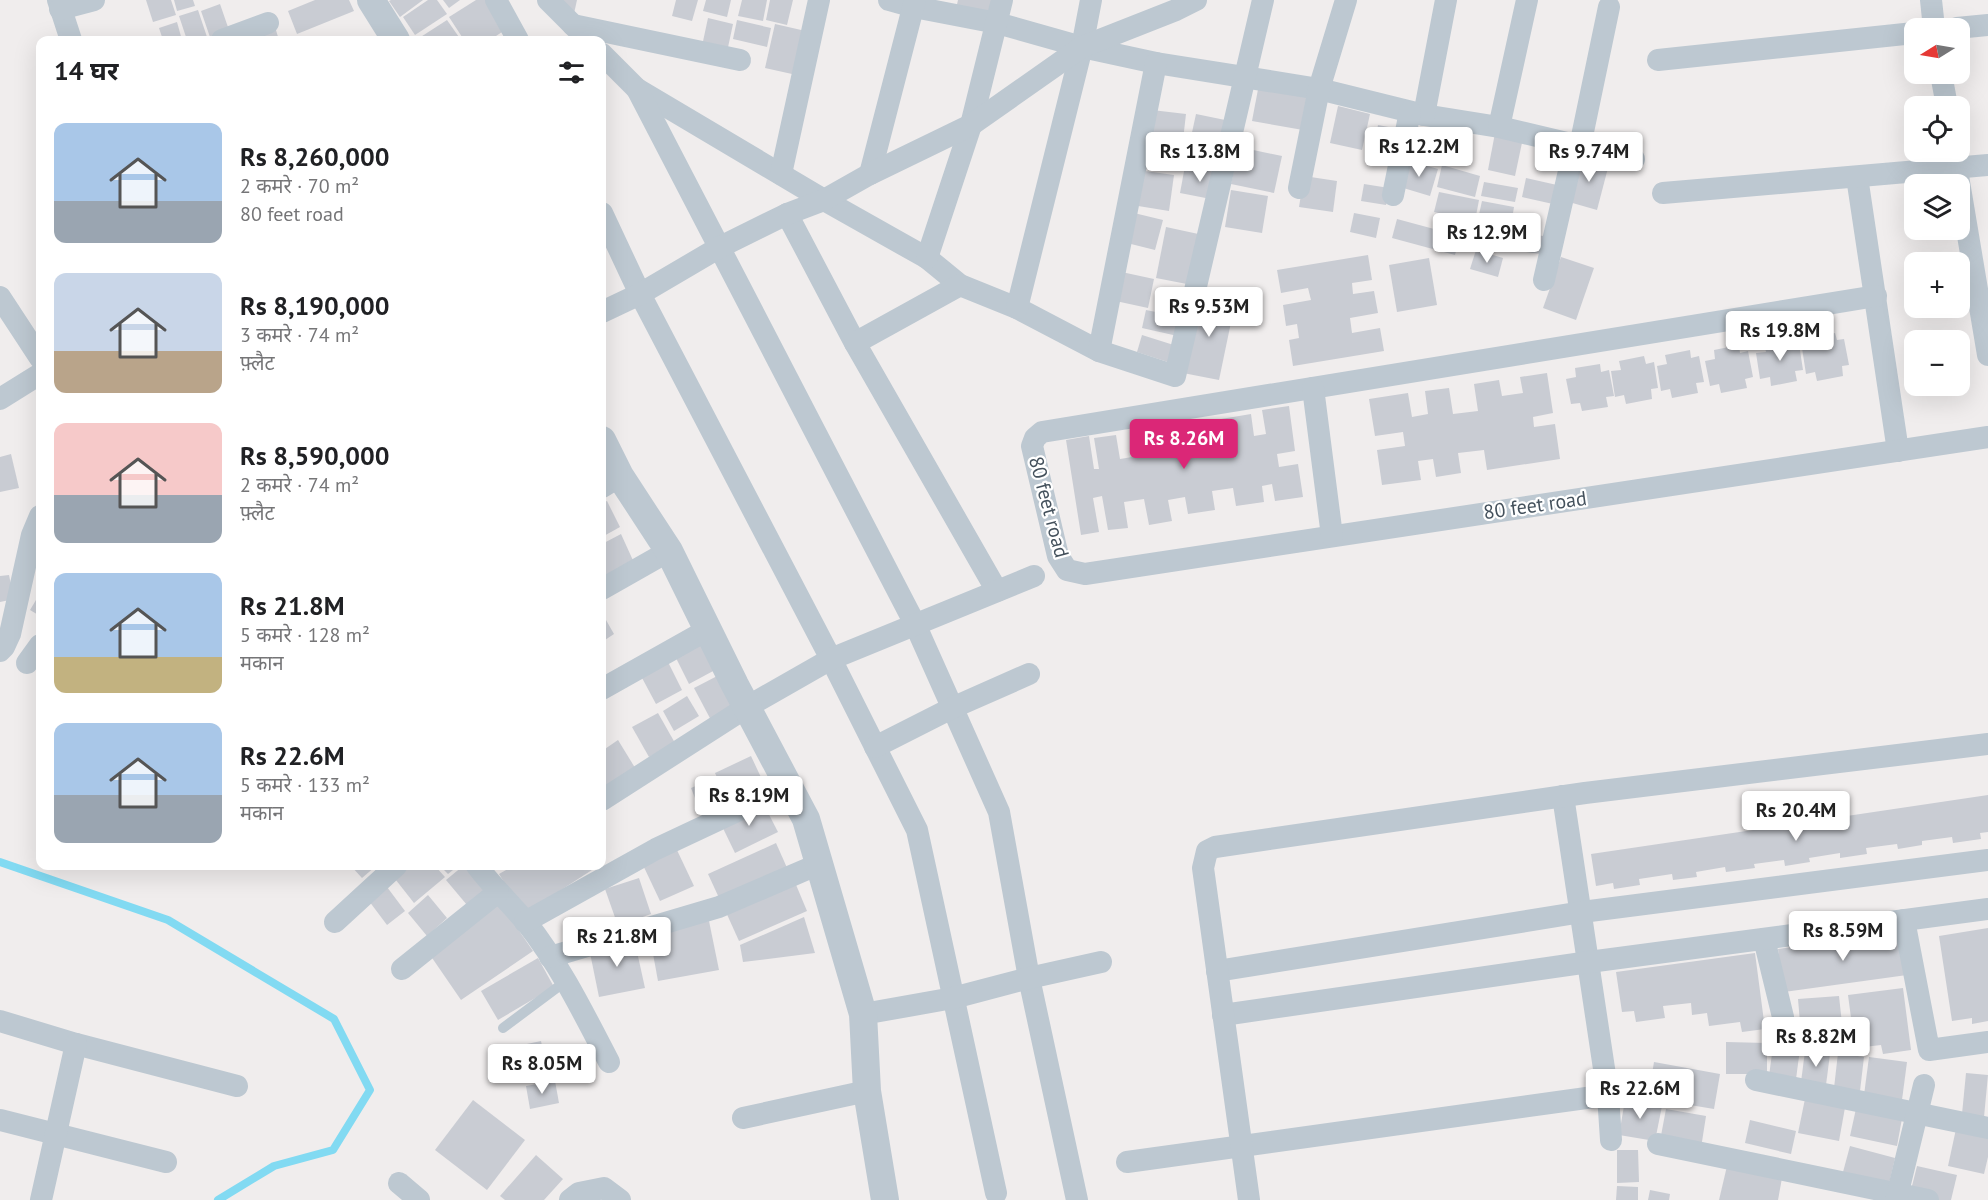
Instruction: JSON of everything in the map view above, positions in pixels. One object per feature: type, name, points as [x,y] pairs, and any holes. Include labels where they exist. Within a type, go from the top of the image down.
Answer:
[{"type":"street","points":[[70,36],[59,5],[94,0]]},
{"type":"street","points":[[371,0],[394,36]]},
{"type":"street","points":[[496,0],[516,36]]},
{"type":"street","points":[[548,0],[580,33],[598,36]]},
{"type":"street","points":[[781,174],[819,0]]},
{"type":"street","points":[[889,0],[914,3],[1082,47],[1156,63],[1318,89],[1417,114],[1499,127],[1634,159]]},
{"type":"street","points":[[927,258],[971,125],[1002,0]]},
{"type":"street","points":[[1017,308],[1082,47],[1091,0]]},
{"type":"street","points":[[606,58],[637,88],[824,200],[927,258],[960,285],[1017,308],[1099,351],[1175,376],[1263,0]]},
{"type":"street","points":[[1299,188],[1318,89],[1346,0]]},
{"type":"street","points":[[1393,195],[1417,114],[1446,0]]},
{"type":"street","points":[[1499,127],[1527,0]]},
{"type":"street","points":[[1931,0],[1933,18]]},
{"type":"street","points":[[870,174],[914,3]]},
{"type":"street","points":[[606,310],[640,294],[720,247],[787,214],[824,200],[870,174],[971,125],[1082,47],[1183,3]]},
{"type":"street","points":[[1544,280],[1578,146],[1609,7]]},
{"type":"street","points":[[233,36],[268,23]]},
{"type":"street","points":[[1970,27],[1988,25]]},
{"type":"street","points":[[1658,60],[1904,34]]},
{"type":"street","points":[[606,37],[740,60]]},
{"type":"street","points":[[1099,351],[1156,63]]},
{"type":"street","points":[[637,88],[915,624],[999,812],[1029,978],[1077,1200]]},
{"type":"street","points":[[1663,193],[1857,177],[1944,162]]},
{"type":"street","points":[[1956,162],[1983,288],[1988,355]]},
{"type":"street","points":[[1969,162],[1988,165]]},
{"type":"street","points":[[1857,177],[1898,451]]},
{"type":"street","points":[[787,214],[855,343],[997,591]]},
{"type":"street","points":[[606,222],[640,294],[831,659],[917,830],[996,1192]]},
{"type":"street","points":[[855,343],[960,285]]},
{"type":"street","name":"80 feet road","points":[[1876,296],[1042,432],[1035,438],[1032,446],[1058,556],[1067,570],[1085,574],[1988,437]]},
{"type":"street","points":[[3,307],[36,352]]},
{"type":"street","points":[[0,399],[36,376]]},
{"type":"street","points":[[1313,388],[1332,536]]},
{"type":"street","points":[[606,459],[611,482],[669,551],[707,630],[806,819],[863,1014],[867,1091],[885,1200]]},
{"type":"street","points":[[0,651],[10,634],[36,526]]},
{"type":"street","points":[[606,587],[669,551]]},
{"type":"street","points":[[606,797],[747,707],[831,659],[1034,576]]},
{"type":"street","points":[[606,687],[707,630]]},
{"type":"street","points":[[875,747],[952,708],[1029,674]]},
{"type":"street","points":[[1249,1200],[1203,868],[1206,851],[1215,847],[1563,796],[1988,744]]},
{"type":"street","points":[[525,922],[656,849],[788,787]]},
{"type":"street","points":[[1563,796],[1608,1095],[1611,1140]]},
{"type":"street","points":[[1217,971],[1582,912],[1988,860]]},
{"type":"street","points":[[550,957],[719,907],[819,864]]},
{"type":"street","points":[[335,922],[392,870]]},
{"type":"street","points":[[402,969],[490,875],[567,981],[609,1062]]},
{"type":"street","points":[[1223,1015],[1588,962],[1988,909]]},
{"type":"street","points":[[1904,920],[1929,1050],[1988,1042]]},
{"type":"street","points":[[1764,939],[1783,1017]]},
{"type":"street","points":[[863,1014],[953,998],[1101,962]]},
{"type":"street","points":[[0,1021],[76,1044],[237,1086]]},
{"type":"street","points":[[41,1200],[76,1044]]},
{"type":"street","points":[[1755,1080],[1988,1128]]},
{"type":"street","points":[[1897,1197],[1924,1085]]},
{"type":"street","points":[[742,1118],[867,1091]]},
{"type":"street","points":[[1127,1162],[1608,1095]]},
{"type":"street","points":[[0,1120],[166,1162]]},
{"type":"street","points":[[1658,1144],[1897,1197],[1928,1200]]},
{"type":"street","points":[[399,1183],[419,1200]]},
{"type":"street","points":[[570,1200],[579,1193],[604,1188],[620,1200]]},
{"type":"lane","points":[[503,1028],[567,981]]},
{"type":"building","points":[[146,0],[171,0],[176,15],[153,22]]},
{"type":"building","points":[[174,0],[193,0],[195,6],[177,11]]},
{"type":"building","points":[[315,0],[349,0],[354,11],[297,34],[288,11]]},
{"type":"building","points":[[423,0],[400,17],[389,1]]},
{"type":"building","points":[[428,0],[437,0],[447,14],[415,35],[403,17]]},
{"type":"building","points":[[443,0],[460,0],[449,8]]},
{"type":"building","points":[[476,0],[490,0],[508,28],[496,36],[461,36],[449,17]]},
{"type":"building","points":[[554,0],[577,0],[573,18]]},
{"type":"building","points":[[676,0],[698,0],[692,21],[672,16]]},
{"type":"building","points":[[706,0],[731,0],[727,17],[703,11]]},
{"type":"building","points":[[742,0],[767,0],[763,21],[738,16]]},
{"type":"building","points":[[770,0],[793,0],[787,25],[766,20]]},
{"type":"building","points":[[958,0],[997,0],[992,19],[956,9]]},
{"type":"building","points":[[220,4],[230,33],[210,36],[201,11]]},
{"type":"building","points":[[198,10],[207,36],[186,36],[179,16]]},
{"type":"building","points":[[708,18],[733,24],[727,52],[702,46]]},
{"type":"building","points":[[447,20],[458,36],[422,36]]},
{"type":"building","points":[[737,20],[771,28],[767,47],[733,39]]},
{"type":"building","points":[[177,22],[181,36],[162,36],[159,28]]},
{"type":"building","points":[[775,24],[810,32],[801,76],[765,68]]},
{"type":"building","points":[[275,27],[278,36],[252,36]]},
{"type":"building","points":[[1259,84],[1309,92],[1303,130],[1252,121]]},
{"type":"building","points":[[1338,106],[1370,114],[1362,150],[1330,143]]},
{"type":"building","points":[[1152,110],[1186,114],[1183,140],[1149,135]]},
{"type":"building","points":[[1196,114],[1230,121],[1223,158],[1188,151]]},
{"type":"building","points":[[1378,125],[1399,129],[1393,154],[1373,150]]},
{"type":"building","points":[[1495,133],[1523,138],[1515,176],[1488,170]]},
{"type":"building","points":[[1239,147],[1282,156],[1274,193],[1231,184]]},
{"type":"building","points":[[1581,157],[1609,164],[1597,210],[1569,202]]},
{"type":"building","points":[[1407,160],[1438,169],[1430,196],[1400,187]]},
{"type":"building","points":[[1442,165],[1480,176],[1475,197],[1437,187]]},
{"type":"building","points":[[1185,166],[1221,173],[1216,200],[1180,193]]},
{"type":"building","points":[[1138,170],[1174,175],[1169,211],[1132,205]]},
{"type":"building","points":[[1304,176],[1337,181],[1333,212],[1299,207]]},
{"type":"building","points":[[1526,178],[1557,185],[1553,204],[1522,197]]},
{"type":"building","points":[[1484,182],[1518,188],[1515,202],[1481,196]]},
{"type":"building","points":[[1364,184],[1389,188],[1386,205],[1361,201]]},
{"type":"building","points":[[1231,190],[1268,196],[1262,233],[1225,227]]},
{"type":"building","points":[[1439,192],[1479,200],[1475,221],[1434,212]]},
{"type":"building","points":[[1482,201],[1514,207],[1511,225],[1478,219]]},
{"type":"building","points":[[1134,213],[1163,220],[1155,250],[1127,243]]},
{"type":"building","points":[[1354,213],[1380,218],[1376,238],[1350,232]]},
{"type":"building","points":[[1397,219],[1460,236],[1455,255],[1392,238]]},
{"type":"building","points":[[1166,227],[1203,235],[1192,285],[1156,278]]},
{"type":"building","points":[[1507,231],[1550,237],[1548,255],[1504,249]]},
{"type":"building","points":[[1476,250],[1503,258],[1498,277],[1470,269]]},
{"type":"building","points":[[1368,255],[1372,280],[1352,283],[1353,294],[1374,291],[1378,313],[1350,318],[1352,333],[1380,328],[1384,351],[1293,366],[1289,340],[1299,338],[1297,324],[1286,326],[1283,305],[1311,300],[1308,288],[1281,293],[1277,270]]},
{"type":"building","points":[[1561,257],[1594,268],[1576,320],[1543,308]]},
{"type":"building","points":[[1429,258],[1437,305],[1397,312],[1389,265]]},
{"type":"building","points":[[1117,271],[1154,279],[1148,308],[1111,300]]},
{"type":"building","points":[[1200,295],[1235,303],[1219,380],[1183,373]]},
{"type":"building","points":[[1146,310],[1186,318],[1182,337],[1142,328]]},
{"type":"building","points":[[1835,333],[1837,340],[1844,339],[1849,365],[1842,366],[1843,376],[1817,381],[1815,372],[1806,374],[1802,348],[1812,347],[1810,338]]},
{"type":"building","points":[[1142,335],[1180,347],[1174,364],[1137,352]]},
{"type":"building","points":[[1789,338],[1790,346],[1799,344],[1803,370],[1795,371],[1797,381],[1771,386],[1770,377],[1760,379],[1756,353],[1766,352],[1764,343]]},
{"type":"building","points":[[1739,345],[1740,353],[1748,351],[1753,377],[1745,379],[1747,388],[1721,393],[1719,384],[1710,386],[1705,361],[1715,359],[1714,350]]},
{"type":"building","points":[[1690,350],[1691,358],[1699,356],[1704,382],[1696,383],[1698,393],[1672,398],[1670,389],[1661,391],[1657,366],[1667,364],[1665,355]]},
{"type":"building","points":[[1644,356],[1646,364],[1654,362],[1658,388],[1651,389],[1652,399],[1626,404],[1624,395],[1615,397],[1611,371],[1621,370],[1619,361]]},
{"type":"building","points":[[1600,364],[1601,372],[1609,370],[1614,396],[1606,397],[1608,407],[1582,411],[1580,403],[1571,404],[1566,379],[1576,377],[1575,368]]},
{"type":"building","points":[[1547,373],[1553,413],[1533,417],[1534,427],[1555,424],[1560,459],[1487,470],[1484,450],[1458,453],[1461,473],[1436,477],[1433,459],[1418,461],[1421,480],[1382,485],[1377,450],[1405,446],[1403,432],[1375,436],[1369,399],[1408,393],[1412,417],[1428,414],[1425,391],[1449,388],[1453,414],[1478,411],[1474,384],[1499,380],[1502,396],[1523,393],[1520,377]]},
{"type":"building","points":[[1289,406],[1295,451],[1277,454],[1279,467],[1298,464],[1303,497],[1275,501],[1272,484],[1262,486],[1264,502],[1236,506],[1233,488],[1212,491],[1215,510],[1188,514],[1185,497],[1168,500],[1172,521],[1149,525],[1144,499],[1124,502],[1128,528],[1108,530],[1102,496],[1093,498],[1099,532],[1081,535],[1066,440],[1089,436],[1094,469],[1099,469],[1094,438],[1116,435],[1120,459],[1138,456],[1134,432],[1161,428],[1164,449],[1176,447],[1173,426],[1199,422],[1204,448],[1225,445],[1221,419],[1251,414],[1254,436],[1266,434],[1262,410]]},
{"type":"building","points":[[11,454],[19,488],[0,492],[0,457]]},
{"type":"building","points":[[606,501],[620,527],[606,535]]},
{"type":"building","points":[[621,534],[636,567],[606,577],[606,542]]},
{"type":"building","points":[[9,575],[14,599],[0,602],[0,576]]},
{"type":"building","points":[[36,600],[36,614],[30,610]]},
{"type":"building","points":[[606,620],[614,634],[606,639]]},
{"type":"building","points":[[701,642],[715,670],[689,684],[675,656]]},
{"type":"building","points":[[668,662],[682,690],[656,704],[641,676]]},
{"type":"building","points":[[723,673],[740,707],[712,722],[694,688]]},
{"type":"building","points":[[687,696],[699,716],[674,731],[663,711]]},
{"type":"building","points":[[658,713],[675,743],[649,757],[632,727]]},
{"type":"building","points":[[618,740],[637,771],[606,791],[606,748]]},
{"type":"building","points":[[751,756],[765,786],[729,803],[715,773]]},
{"type":"building","points":[[712,779],[723,807],[702,816],[691,788]]},
{"type":"building","points":[[1988,795],[1988,832],[1980,833],[1981,839],[1953,843],[1952,837],[1922,841],[1922,845],[1898,849],[1897,844],[1866,848],[1867,854],[1840,858],[1840,853],[1809,858],[1810,862],[1785,866],[1784,860],[1754,864],[1755,868],[1726,872],[1725,867],[1696,872],[1697,877],[1673,880],[1672,874],[1639,879],[1640,885],[1614,889],[1613,883],[1596,886],[1591,854]]},
{"type":"building","points":[[762,801],[778,832],[735,853],[720,822]]},
{"type":"building","points":[[776,843],[788,870],[720,900],[708,874]]},
{"type":"building","points":[[676,848],[694,886],[660,901],[642,863]]},
{"type":"building","points":[[355,870],[371,870],[362,878]]},
{"type":"building","points":[[398,870],[439,870],[445,877],[414,903],[392,875]]},
{"type":"building","points":[[458,870],[472,870],[487,888],[467,905],[446,880]]},
{"type":"building","points":[[506,870],[592,870],[524,914],[499,874]]},
{"type":"building","points":[[639,878],[651,914],[618,926],[605,889]]},
{"type":"building","points":[[794,880],[807,911],[739,941],[725,910]]},
{"type":"building","points":[[384,883],[405,911],[387,925],[366,897]]},
{"type":"building","points":[[428,895],[447,918],[427,936],[408,913]]},
{"type":"building","points":[[500,903],[533,951],[461,1000],[428,952]]},
{"type":"building","points":[[804,917],[815,953],[743,962],[740,945]]},
{"type":"building","points":[[709,921],[719,970],[658,981],[649,932]]},
{"type":"building","points":[[1988,928],[1988,1021],[1972,1024],[1972,1018],[1952,1021],[1939,936]]},
{"type":"building","points":[[1901,931],[1907,975],[1784,992],[1778,949]]},
{"type":"building","points":[[634,938],[645,988],[599,997],[589,948]]},
{"type":"building","points":[[1755,953],[1765,1029],[1742,1032],[1740,1022],[1709,1026],[1707,1013],[1692,1015],[1691,1003],[1663,1006],[1665,1018],[1636,1022],[1634,1011],[1622,1012],[1616,972]]},
{"type":"building","points":[[538,958],[554,987],[498,1020],[481,991]]},
{"type":"building","points":[[1903,988],[1911,1050],[1883,1054],[1881,1045],[1855,1048],[1848,995]]},
{"type":"building","points":[[1839,996],[1844,1042],[1802,1046],[1798,999]]},
{"type":"building","points":[[541,1041],[547,1070],[509,1077],[503,1049]]},
{"type":"building","points":[[1726,1042],[1767,1043],[1767,1074],[1726,1074]]},
{"type":"building","points":[[1773,1046],[1800,1049],[1796,1079],[1769,1076]]},
{"type":"building","points":[[1805,1051],[1830,1054],[1826,1085],[1801,1082]]},
{"type":"building","points":[[1838,1053],[1864,1057],[1860,1091],[1834,1088]]},
{"type":"building","points":[[1869,1057],[1907,1062],[1902,1100],[1864,1095]]},
{"type":"building","points":[[1654,1062],[1720,1074],[1714,1109],[1648,1098]]},
{"type":"building","points":[[1966,1073],[1988,1075],[1984,1117],[1962,1114]]},
{"type":"building","points":[[555,1081],[559,1103],[530,1109],[526,1086]]},
{"type":"building","points":[[1806,1094],[1846,1102],[1839,1141],[1798,1133]]},
{"type":"building","points":[[473,1100],[525,1140],[487,1190],[435,1150]]},
{"type":"building","points":[[1625,1100],[1662,1106],[1655,1141],[1619,1135]]},
{"type":"building","points":[[1857,1104],[1903,1113],[1897,1146],[1850,1136]]},
{"type":"building","points":[[1666,1109],[1706,1116],[1701,1148],[1660,1141]]},
{"type":"building","points":[[1750,1120],[1796,1131],[1791,1154],[1745,1143]]},
{"type":"building","points":[[1956,1129],[1988,1137],[1988,1157],[1984,1174],[1948,1166]]},
{"type":"building","points":[[1850,1146],[1895,1158],[1889,1184],[1843,1172]]},
{"type":"building","points":[[1617,1150],[1638,1150],[1639,1182],[1617,1183]]},
{"type":"building","points":[[536,1155],[563,1179],[544,1200],[505,1200],[500,1196]]},
{"type":"building","points":[[1727,1166],[1782,1178],[1778,1200],[1719,1200]]},
{"type":"building","points":[[1917,1166],[1957,1175],[1951,1200],[1935,1200],[1910,1194]]},
{"type":"building","points":[[1617,1186],[1638,1187],[1638,1200],[1616,1200]]},
{"type":"building","points":[[1650,1190],[1670,1194],[1669,1200],[1648,1200]]},
{"type":"waterway","points":[[0,862],[168,920],[334,1019],[370,1090],[333,1150],[274,1166],[218,1200]]}]
